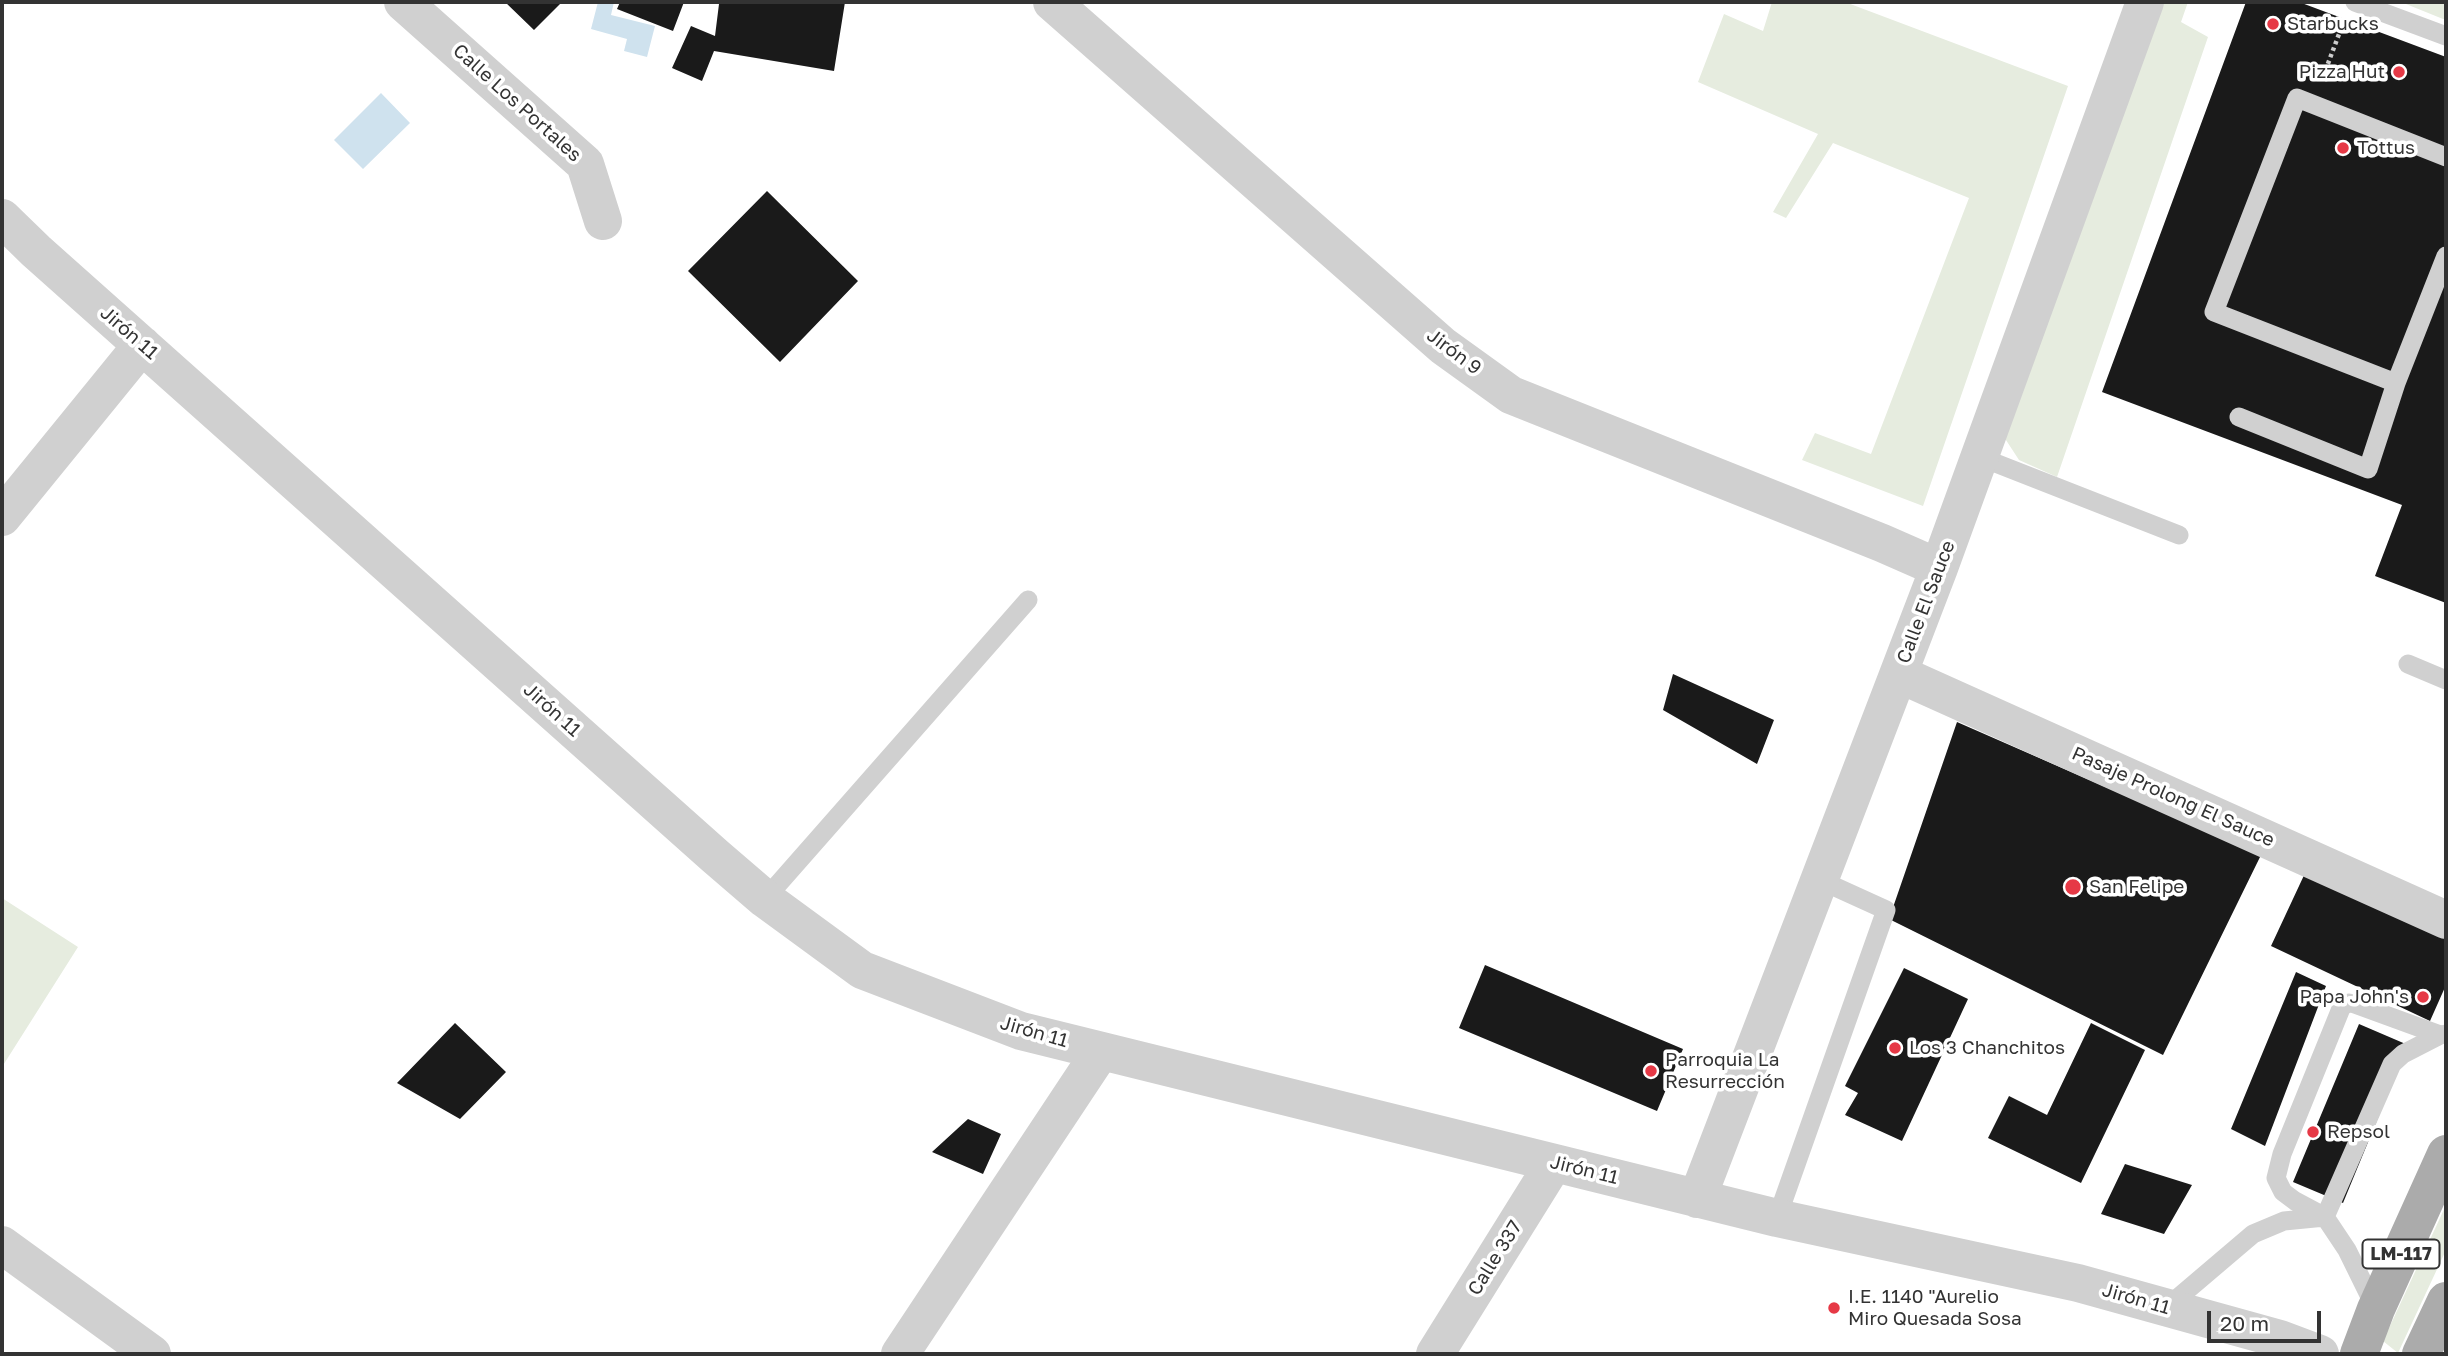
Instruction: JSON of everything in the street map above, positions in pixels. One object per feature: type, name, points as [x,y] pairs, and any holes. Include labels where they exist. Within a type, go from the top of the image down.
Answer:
[{"type":"main road","name":"LM-117","points":[[2359,1354],[2446,1154]]},
{"type":"main road","points":[[2421,1354],[2446,1301]]},
{"type":"street","name":"Calle Los Portales","points":[[403,2],[585,164],[603,221]]},
{"type":"street","name":"Jirón 9","points":[[1052,2],[1443,346],[1511,395],[1882,542],[1939,568]]},
{"type":"street","name":"Calle El Sauce","points":[[1697,1199],[1939,568],[2145,2]]},
{"type":"street","name":"Jirón 11","points":[[2,218],[765,899],[862,970],[1021,1031],[1697,1199],[2078,1283],[2280,1339],[2320,1354]]},
{"type":"street","points":[[2,517],[142,345]]},
{"type":"street","name":"Pasaje Prolong El Sauce","points":[[1899,674],[2446,920]]},
{"type":"street","points":[[900,1354],[1101,1051]]},
{"type":"street","name":"Calle 337","points":[[1435,1354],[1554,1163]]},
{"type":"street","points":[[2,1245],[152,1354]]},
{"type":"lane","points":[[2350,10],[2446,36]]},
{"type":"lane","points":[[2396,383],[2214,312],[2297,98],[2446,157]]},
{"type":"lane","points":[[2239,417],[2368,469],[2396,383],[2446,256]]},
{"type":"lane","points":[[1980,457],[2179,536]]},
{"type":"lane","points":[[765,899],[1028,600]]},
{"type":"lane","points":[[2408,663],[2446,680]]},
{"type":"lane","points":[[1777,1218],[1886,910],[1820,880]]},
{"type":"lane","points":[[2376,1310],[2347,1250],[2325,1217],[2283,1192],[2276,1178],[2282,1154],[2342,1006],[2355,1004],[2443,1034]]},
{"type":"lane","points":[[2325,1217],[2392,1064],[2403,1054],[2443,1034]]},
{"type":"lane","points":[[2166,1308],[2253,1234],[2284,1221],[2325,1217]]},
{"type":"path","points":[[2314,105],[2350,10]]},
{"type":"shaded area","points":[[1772,2],[1845,2],[2068,86],[1923,506],[1802,460],[1815,433],[1871,454],[1969,198],[1833,143],[1786,218],[1773,212],[1818,134],[1698,82],[1724,14],[1763,31]]},
{"type":"shaded area","points":[[2160,2],[2188,2],[2181,22],[2208,37],[2057,477],[2019,460],[2004,437]]},
{"type":"shaded area","points":[[2401,2],[2446,2],[2446,19],[2443,19]]},
{"type":"shaded area","points":[[2,898],[78,947],[2,1067]]},
{"type":"shaded area","points":[[2446,1205],[2446,1250],[2398,1353],[2383,1341]]},
{"type":"water","points":[[598,2],[614,2],[611,15],[655,26],[647,57],[624,51],[627,39],[591,29]]},
{"type":"water","points":[[381,93],[410,123],[363,169],[334,140]]},
{"type":"building","points":[[505,2],[562,2],[534,30]]},
{"type":"building","points":[[620,2],[684,2],[673,31],[617,9]]},
{"type":"building","points":[[711,2],[845,2],[834,71],[714,51],[702,81],[672,68],[691,26],[715,36],[719,4]]},
{"type":"building","points":[[2246,2],[2299,2],[2446,57],[2446,603],[2375,576],[2402,505],[2102,392]]},
{"type":"building","points":[[767,191],[858,281],[780,362],[688,271]]},
{"type":"building","points":[[1673,674],[1774,720],[1757,764],[1663,710]]},
{"type":"building","name":"San Felipe","points":[[1957,722],[2261,855],[2163,1055],[1889,919]]},
{"type":"building","points":[[2306,871],[2446,936],[2446,985],[2430,1021],[2271,946]]},
{"type":"building","points":[[1485,965],[1683,1049],[1657,1111],[1459,1028]]},
{"type":"building","points":[[1904,968],[1968,999],[1902,1141],[1845,1115],[1858,1093],[1845,1086]]},
{"type":"building","points":[[2296,972],[2326,986],[2265,1146],[2231,1129]]},
{"type":"building","points":[[455,1023],[506,1072],[460,1119],[397,1083]]},
{"type":"building","points":[[2091,1023],[2145,1050],[2081,1183],[1988,1138],[2009,1096],[2047,1115]]},
{"type":"building","points":[[2359,1024],[2408,1045],[2343,1203],[2293,1182]]},
{"type":"building","points":[[968,1119],[1001,1134],[983,1174],[932,1152]]},
{"type":"building","points":[[2125,1164],[2192,1185],[2164,1234],[2101,1214]]},
{"type":"place","name":"Starbucks","points":[[2273,24]]},
{"type":"place","name":"Pizza Hut","points":[[2399,72]]},
{"type":"place","name":"Tottus","points":[[2343,148]]},
{"type":"place","name":"San Felipe","points":[[2073,887]]},
{"type":"place","name":"Papa John's","points":[[2423,997]]},
{"type":"place","name":"Los 3 Chanchitos","points":[[1895,1048]]},
{"type":"place","name":"Parroquia La Resurrección","points":[[1651,1071]]},
{"type":"place","name":"Repsol","points":[[2313,1132]]},
{"type":"place","name":"I.E. 1140 \"Aurelio Miro Quesada Sosa","points":[[1834,1308]]}]
